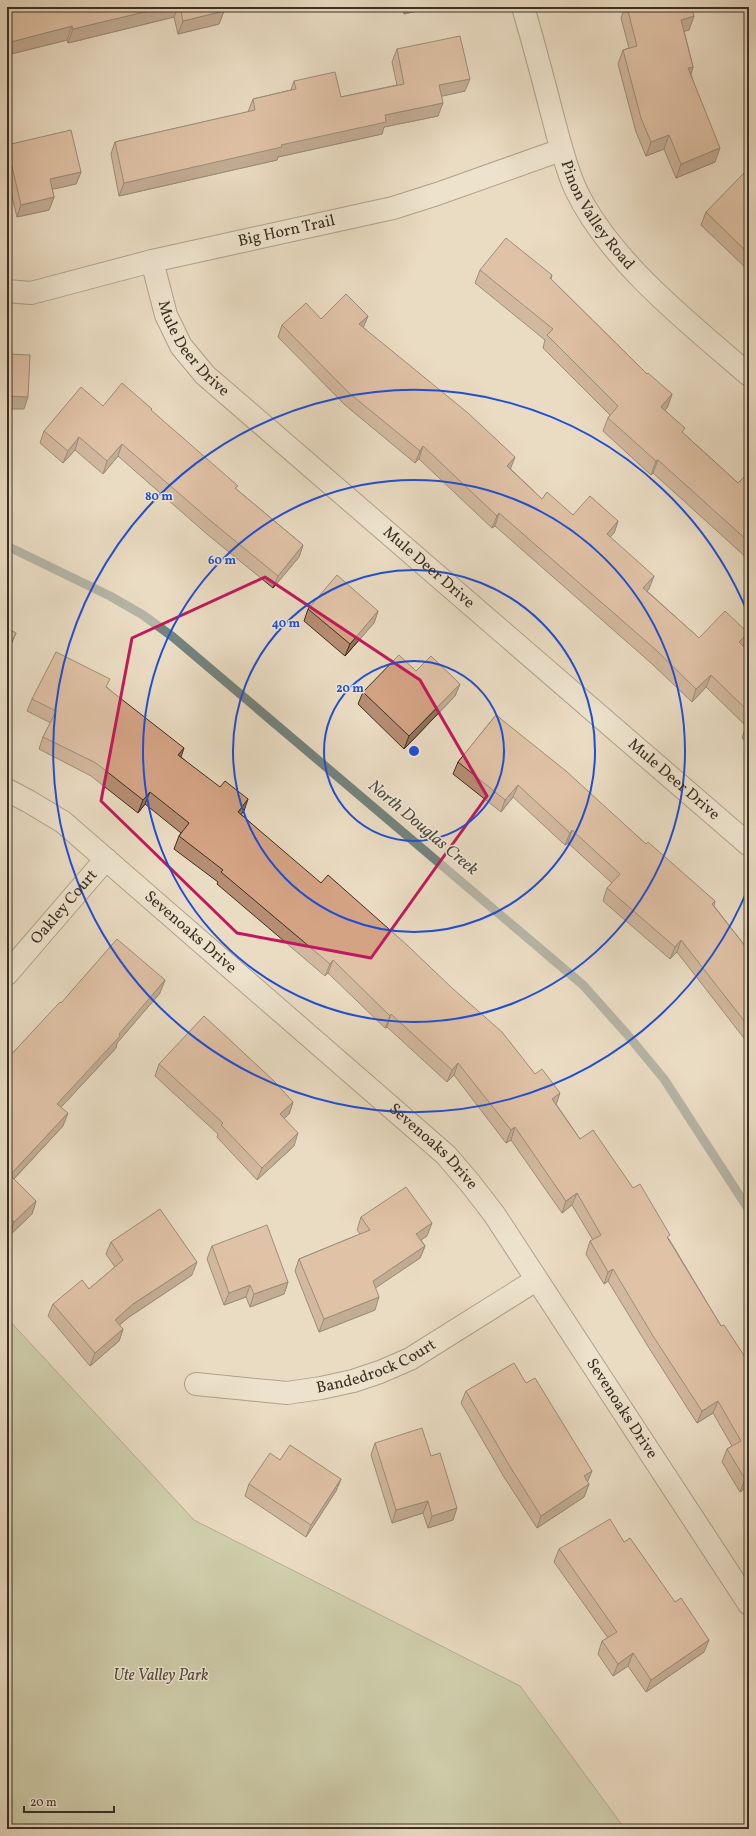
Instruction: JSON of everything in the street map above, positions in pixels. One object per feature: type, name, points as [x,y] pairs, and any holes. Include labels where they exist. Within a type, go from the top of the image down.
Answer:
[{"type":"street","name":"Pinon Valley Road","points":[[524,7],[561,150],[575,188],[591,217],[609,242],[634,271],[685,320],[749,376]]},
{"type":"street","name":"Big Horn Trail","points":[[7,291],[31,293],[152,261],[393,208],[561,150]]},
{"type":"street","name":"Mule Deer Drive","points":[[152,261],[166,315],[182,346],[205,375],[749,845]]},
{"type":"street","name":"Sevenoaks Drive","points":[[7,790],[28,800],[63,822],[446,1155],[494,1214],[749,1604]]},
{"type":"street","name":"Oakley Court","points":[[7,974],[106,859]]},
{"type":"street","name":"Bandedrock Court","points":[[196,1384],[287,1393],[353,1381],[380,1372],[410,1359],[536,1280]]},
{"type":"highlighted area","points":[[265,577],[420,680],[487,796],[371,958],[237,933],[101,801],[132,638]]},
{"type":"green space","name":"Ute Valley Park","points":[[7,1318],[194,1520],[520,1686],[625,1829],[7,1829]]},
{"type":"building","points":[[7,7],[165,7],[73,29],[72,26],[7,43]]},
{"type":"building","points":[[180,7],[223,7],[224,11],[183,21]]},
{"type":"building","points":[[627,7],[691,7],[694,16],[681,20],[693,67],[688,68],[720,148],[681,164],[669,135],[651,142],[641,118],[623,50],[637,46]]},
{"type":"building","points":[[460,36],[470,79],[439,85],[443,103],[385,115],[386,122],[281,145],[282,147],[124,183],[115,142],[255,110],[253,99],[296,89],[294,81],[335,72],[341,97],[404,84],[397,49]]},
{"type":"building","points":[[71,130],[81,172],[50,179],[54,197],[21,205],[7,145]]},
{"type":"building","points":[[744,173],[749,178],[749,254],[706,212]]},
{"type":"building","points":[[506,238],[552,275],[550,278],[647,374],[648,373],[672,394],[661,407],[685,428],[682,432],[738,483],[749,472],[749,542],[658,460],[656,461],[608,418],[618,406],[547,335],[553,329],[480,270]]},
{"type":"building","points":[[346,294],[368,316],[359,324],[468,413],[515,457],[507,466],[542,499],[547,492],[573,515],[590,496],[618,521],[607,534],[654,576],[643,588],[699,638],[725,611],[748,633],[739,642],[749,652],[749,712],[711,675],[696,689],[656,650],[499,513],[497,516],[423,446],[420,451],[349,393],[282,325],[306,303],[321,319]]},
{"type":"building","points":[[7,354],[30,355],[28,397],[7,396]]},
{"type":"building","points":[[122,383],[238,486],[235,488],[303,545],[278,576],[212,522],[122,444],[107,461],[79,437],[68,451],[44,431],[81,387],[103,406]]},
{"type":"building","points":[[337,575],[378,611],[350,644],[308,609]]},
{"type":"building","points":[[7,628],[16,633],[7,651]]},
{"type":"building","points":[[56,652],[110,679],[106,687],[184,748],[178,755],[220,787],[225,781],[248,799],[238,812],[321,883],[328,875],[502,1032],[535,1074],[542,1069],[560,1093],[552,1099],[580,1139],[593,1130],[633,1188],[640,1184],[670,1235],[667,1237],[721,1326],[724,1325],[749,1363],[749,1477],[745,1479],[727,1449],[741,1441],[718,1401],[702,1411],[653,1336],[613,1269],[608,1272],[590,1241],[601,1235],[577,1193],[566,1201],[515,1127],[511,1130],[458,1063],[452,1070],[391,1014],[390,1016],[333,960],[330,964],[221,872],[223,870],[179,836],[189,823],[150,792],[143,800],[96,763],[43,737],[56,711],[32,699]]},
{"type":"building","points":[[399,655],[416,671],[431,656],[460,684],[409,736],[363,692]]},
{"type":"building","points":[[496,715],[566,771],[646,844],[648,842],[715,901],[712,904],[749,951],[749,1027],[681,940],[675,947],[607,888],[620,874],[572,830],[570,833],[518,785],[505,800],[458,762]]},
{"type":"building","points":[[117,939],[165,980],[119,1034],[120,1036],[57,1104],[68,1113],[10,1175],[36,1201],[14,1222],[7,1215],[7,1059],[60,1002],[61,1003]]},
{"type":"building","points":[[204,1016],[274,1081],[293,1102],[280,1114],[298,1133],[262,1168],[221,1125],[223,1123],[159,1064]]},
{"type":"building","points":[[406,1187],[432,1223],[416,1234],[425,1246],[373,1281],[379,1297],[324,1319],[299,1259],[370,1230],[361,1217]]},
{"type":"building","points":[[160,1209],[197,1262],[133,1304],[115,1320],[123,1329],[95,1353],[53,1304],[82,1280],[89,1289],[123,1260],[111,1242]]},
{"type":"building","points":[[267,1225],[288,1282],[254,1294],[250,1285],[229,1293],[212,1246]]},
{"type":"building","points":[[514,1363],[526,1383],[535,1378],[592,1471],[584,1476],[589,1484],[541,1516],[509,1465],[466,1391]]},
{"type":"building","points":[[422,1428],[431,1456],[440,1453],[457,1508],[432,1516],[428,1501],[396,1510],[375,1443]]},
{"type":"building","points":[[290,1445],[341,1479],[311,1525],[249,1484],[270,1453],[280,1460]]},
{"type":"building","points":[[610,1519],[624,1542],[630,1538],[675,1602],[681,1598],[709,1640],[651,1680],[633,1653],[618,1664],[602,1641],[617,1632],[559,1549]]},
{"type":"waterway","name":"North Douglas Creek","points":[[7,546],[110,596],[143,615],[173,637],[583,985],[626,1033],[664,1079],[749,1210]]}]
